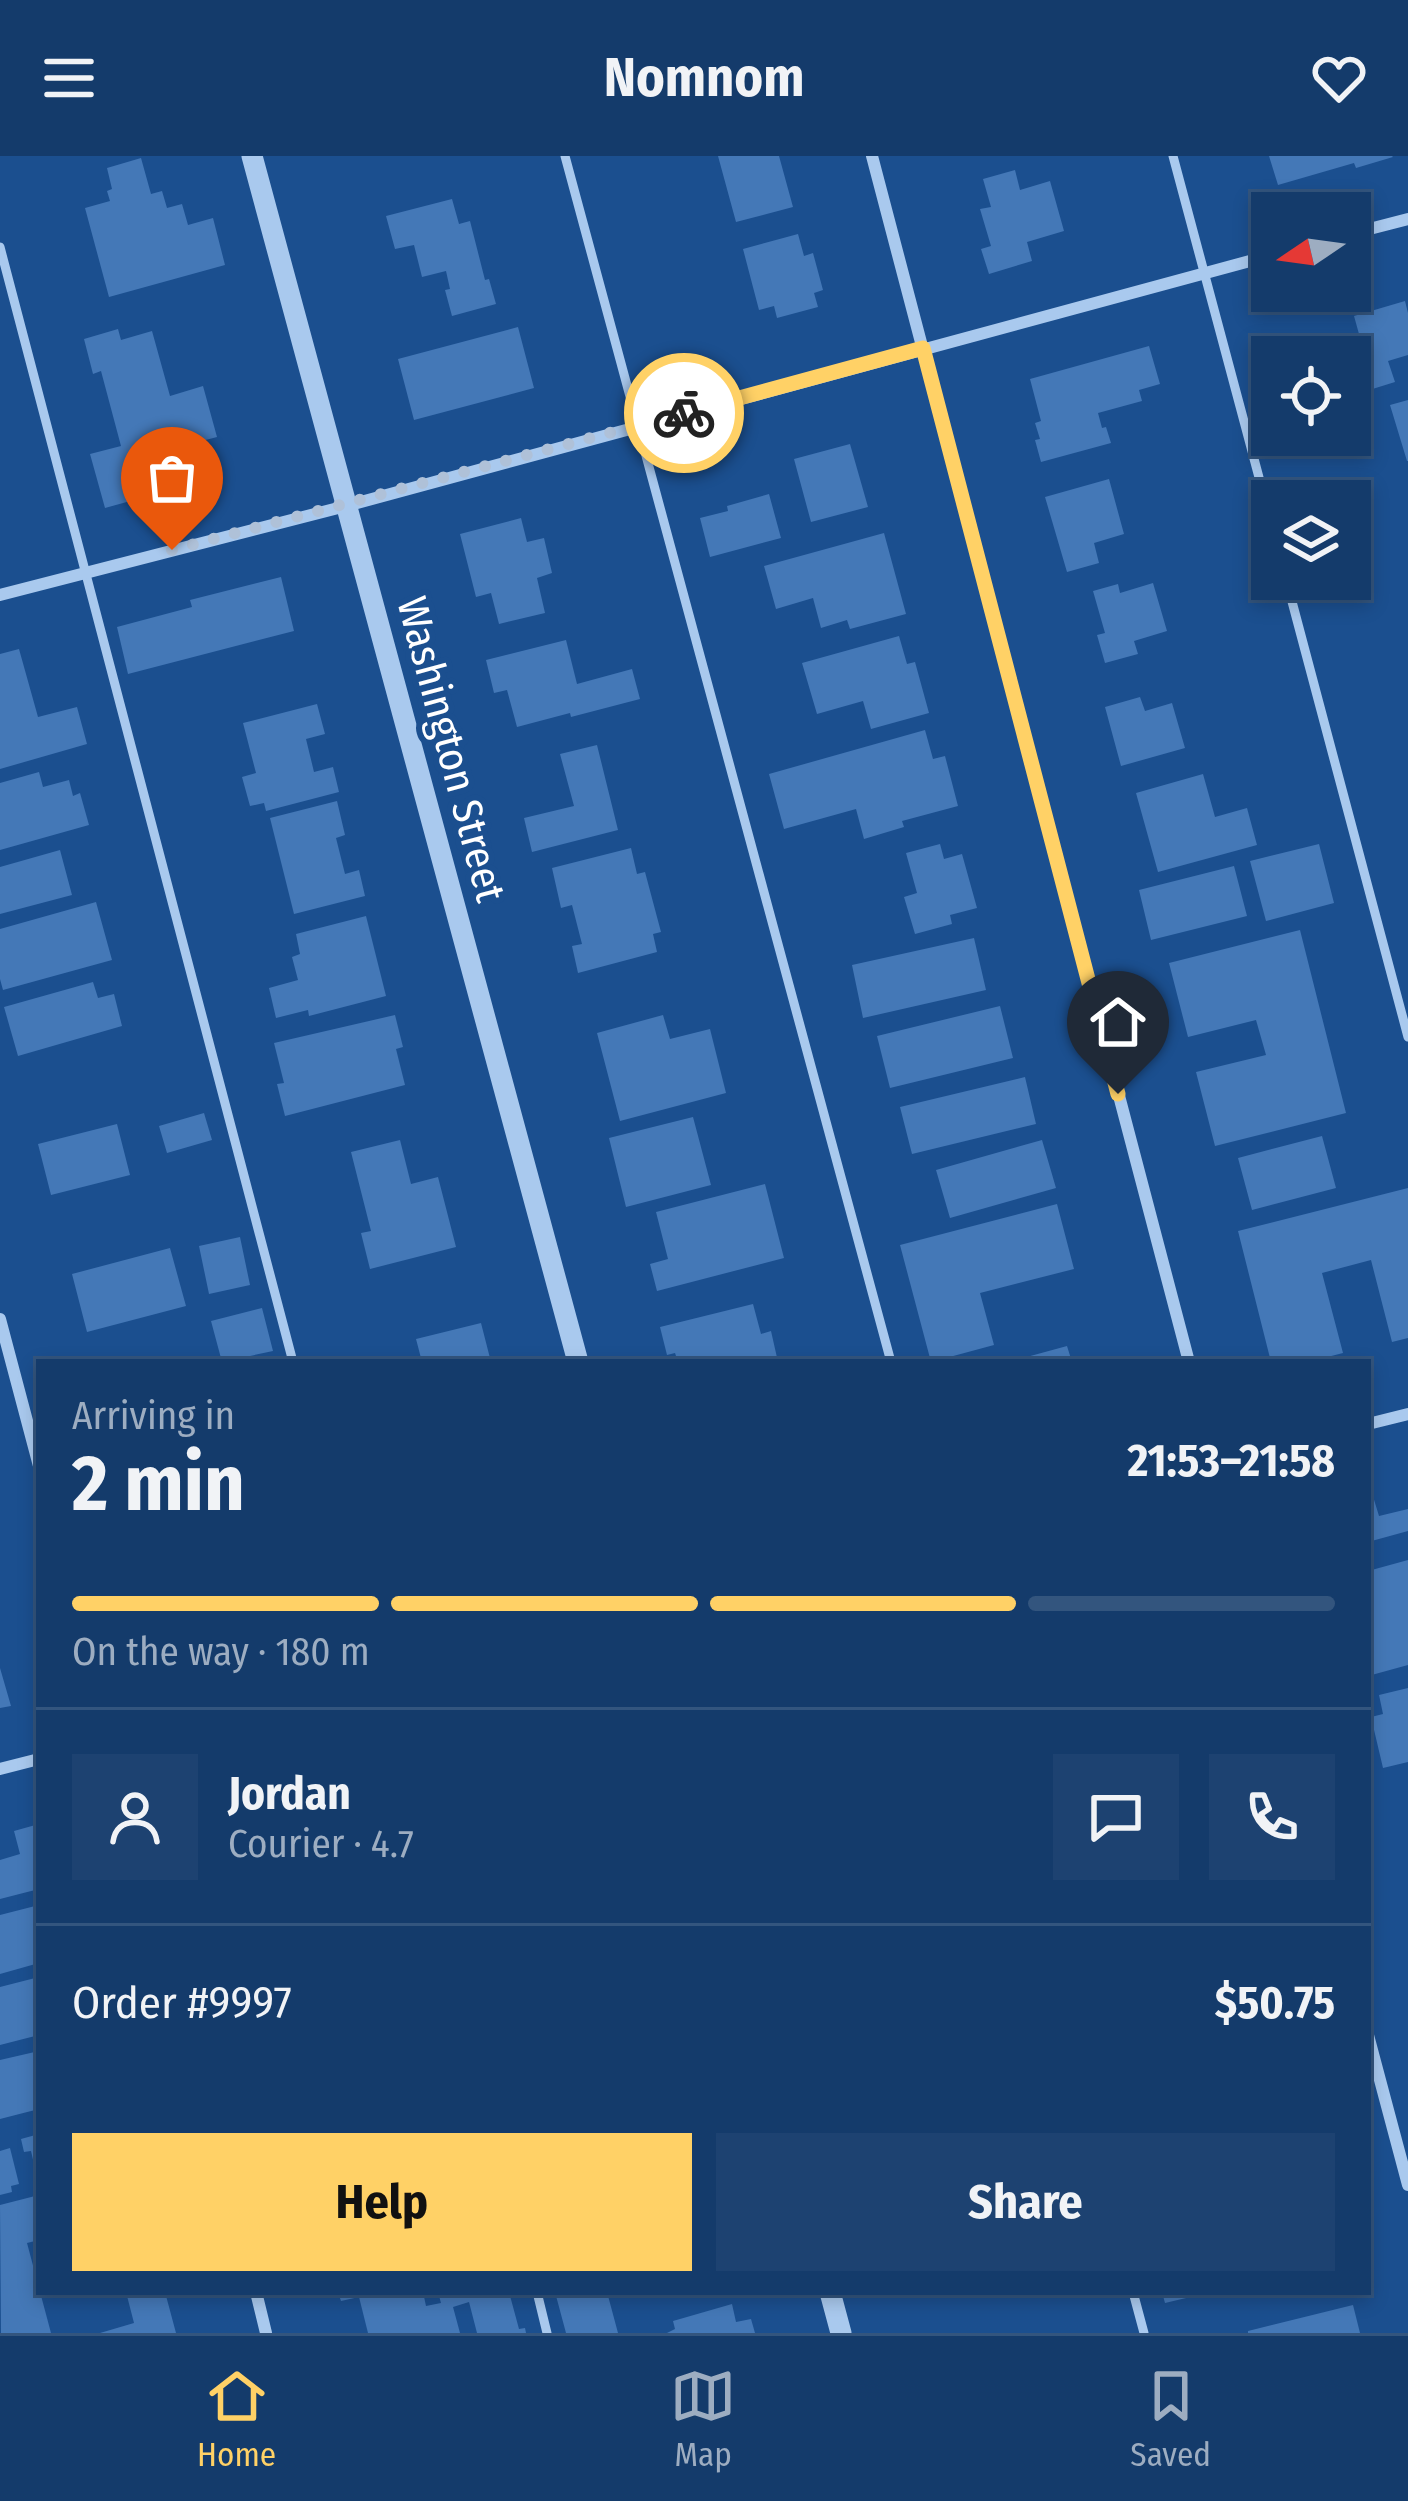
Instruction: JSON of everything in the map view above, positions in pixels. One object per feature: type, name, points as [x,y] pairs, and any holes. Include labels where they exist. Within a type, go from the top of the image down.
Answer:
[{"type":"street","name":"Washington Street","points":[[252,156],[577,1359]]},
{"type":"street","points":[[872,156],[1188,1359]]},
{"type":"street","points":[[1371,228],[1408,218]]},
{"type":"street","points":[[0,595],[1251,261]]},
{"type":"street","points":[[0,1319],[36,1455]]},
{"type":"street","points":[[1371,1423],[1408,1414]]},
{"type":"street","points":[[0,1768],[36,1760]]},
{"type":"street","points":[[1371,2047],[1408,2185]]},
{"type":"street","points":[[257,2295],[266,2333]]},
{"type":"street","points":[[831,2295],[841,2333]]},
{"type":"lane","points":[[565,156],[890,1359]]},
{"type":"lane","points":[[1173,156],[1260,480]]},
{"type":"lane","points":[[0,247],[292,1359]]},
{"type":"lane","points":[[1292,600],[1408,1036]]},
{"type":"lane","points":[[538,2295],[548,2333]]},
{"type":"lane","points":[[1134,2295],[1144,2333]]},
{"type":"building","points":[[718,156],[779,156],[793,207],[736,222]]},
{"type":"building","points":[[1269,156],[1392,156],[1393,157],[1278,185]]},
{"type":"building","points":[[141,158],[151,194],[162,191],[167,208],[182,204],[188,225],[213,218],[225,265],[109,297],[85,208],[110,201],[107,168]]},
{"type":"building","points":[[1015,170],[1020,190],[1050,181],[1064,231],[1027,242],[1032,261],[989,274],[981,249],[991,246],[980,209],[991,207],[983,179]]},
{"type":"building","points":[[452,199],[459,224],[470,221],[496,304],[452,316],[446,271],[422,277],[414,245],[395,249],[386,216]]},
{"type":"building","points":[[798,234],[804,256],[813,253],[823,290],[814,293],[818,307],[777,318],[774,306],[759,310],[743,249]]},
{"type":"building","points":[[1405,301],[1408,355],[1388,361],[1395,382],[1371,389],[1371,336],[1352,336],[1359,334],[1354,316]]},
{"type":"building","points":[[518,327],[534,388],[414,420],[398,359]]},
{"type":"building","points":[[118,329],[121,340],[152,331],[170,396],[203,386],[217,437],[183,446],[186,454],[155,463],[163,492],[105,508],[90,454],[121,446],[101,371],[93,374],[84,339]]},
{"type":"building","points":[[1149,346],[1160,384],[1139,390],[1142,401],[1098,413],[1111,443],[1041,462],[1035,423],[1041,421],[1030,379]]},
{"type":"building","points":[[1408,400],[1408,461],[1407,461],[1390,405]]},
{"type":"building","points":[[850,444],[868,507],[811,522],[794,459]]},
{"type":"building","points":[[1109,479],[1124,534],[1094,543],[1099,563],[1067,572],[1045,497]]},
{"type":"building","points":[[769,494],[781,538],[710,557],[700,518]]},
{"type":"building","points":[[521,518],[527,542],[544,538],[552,573],[537,578],[545,613],[499,624],[491,593],[476,597],[460,534]]},
{"type":"building","points":[[884,533],[906,614],[850,629],[847,620],[821,628],[813,598],[776,609],[764,566]]},
{"type":"building","points":[[281,577],[294,631],[128,674],[117,627],[192,607],[190,600]]},
{"type":"building","points":[[1153,583],[1167,631],[1134,641],[1138,654],[1105,663],[1097,635],[1105,633],[1093,591],[1118,584],[1120,593]]},
{"type":"building","points":[[899,636],[907,664],[915,662],[929,713],[871,729],[863,701],[817,714],[802,663]]},
{"type":"building","points":[[566,640],[577,684],[632,669],[640,699],[517,727],[507,690],[494,693],[486,660]]},
{"type":"building","points":[[19,649],[38,717],[77,707],[87,744],[0,769],[0,654]]},
{"type":"building","points":[[1140,697],[1145,711],[1172,703],[1185,748],[1121,766],[1105,707]]},
{"type":"building","points":[[317,704],[325,734],[306,739],[314,772],[333,767],[339,792],[266,811],[264,803],[250,806],[242,777],[256,773],[243,723]]},
{"type":"building","points":[[925,730],[933,759],[945,756],[958,806],[902,821],[904,827],[864,839],[856,809],[784,829],[769,774]]},
{"type":"building","points":[[597,745],[618,830],[532,852],[524,818],[574,806],[560,754]]},
{"type":"building","points":[[39,772],[43,787],[69,780],[73,796],[80,793],[89,825],[0,850],[0,783]]},
{"type":"building","points":[[1203,774],[1215,817],[1247,808],[1257,845],[1158,872],[1136,793]]},
{"type":"building","points":[[337,801],[345,835],[336,838],[345,874],[359,870],[365,896],[294,914],[270,818]]},
{"type":"building","points":[[940,844],[944,859],[962,854],[977,908],[950,915],[952,924],[915,934],[904,897],[917,893],[906,853]]},
{"type":"building","points":[[1319,844],[1334,903],[1266,921],[1250,861]]},
{"type":"building","points":[[631,848],[637,874],[645,872],[661,932],[653,934],[657,952],[578,973],[572,946],[582,944],[572,905],[561,908],[552,868]]},
{"type":"building","points":[[60,850],[72,895],[0,914],[0,867]]},
{"type":"building","points":[[1234,866],[1247,916],[1151,940],[1139,890]]},
{"type":"building","points":[[96,902],[112,960],[3,990],[0,929]]},
{"type":"building","points":[[366,916],[386,996],[309,1016],[308,1010],[276,1018],[269,988],[298,980],[292,957],[300,954],[296,934]]},
{"type":"building","points":[[1300,930],[1346,1113],[1215,1146],[1196,1072],[1266,1055],[1256,1020],[1188,1037],[1169,963]]},
{"type":"building","points":[[974,938],[986,990],[863,1018],[852,965]]},
{"type":"building","points":[[93,982],[98,998],[114,994],[122,1026],[18,1056],[4,1007]]},
{"type":"building","points":[[1000,1006],[1013,1058],[890,1088],[877,1036]]},
{"type":"building","points":[[395,1015],[403,1047],[396,1049],[405,1085],[285,1116],[277,1084],[284,1083],[274,1043]]},
{"type":"building","points":[[663,1015],[670,1039],[710,1029],[726,1093],[620,1121],[597,1033]]},
{"type":"building","points":[[1025,1077],[1036,1124],[912,1154],[900,1107]]},
{"type":"building","points":[[204,1113],[212,1140],[167,1153],[159,1126]]},
{"type":"building","points":[[693,1117],[711,1185],[626,1207],[609,1138]]},
{"type":"building","points":[[117,1124],[130,1175],[51,1195],[38,1144]]},
{"type":"building","points":[[1322,1136],[1336,1188],[1252,1210],[1238,1158]]},
{"type":"building","points":[[400,1140],[411,1184],[438,1177],[456,1247],[370,1269],[361,1233],[371,1231],[351,1152]]},
{"type":"building","points":[[1042,1140],[1056,1188],[950,1218],[936,1170]]},
{"type":"building","points":[[765,1184],[784,1258],[657,1291],[650,1264],[668,1259],[656,1212]]},
{"type":"building","points":[[1408,1188],[1408,1338],[1392,1342],[1371,1260],[1322,1273],[1343,1353],[1320,1359],[1270,1359],[1238,1231]]},
{"type":"building","points":[[1057,1204],[1074,1269],[980,1293],[994,1345],[930,1359],[900,1245]]},
{"type":"building","points":[[240,1237],[250,1285],[209,1294],[199,1246]]},
{"type":"building","points":[[170,1248],[186,1306],[87,1332],[72,1274]]},
{"type":"building","points":[[753,1304],[761,1334],[771,1331],[777,1359],[677,1359],[675,1353],[667,1355],[660,1327]]},
{"type":"building","points":[[262,1308],[273,1351],[221,1359],[211,1321]]},
{"type":"building","points":[[481,1323],[490,1359],[421,1359],[416,1339]]},
{"type":"building","points":[[1067,1346],[1071,1359],[1023,1359]]},
{"type":"building","points":[[1371,1490],[1379,1516],[1408,1509],[1408,1531],[1371,1541]]},
{"type":"building","points":[[1408,1560],[1408,1665],[1371,1675],[1371,1570]]},
{"type":"building","points":[[0,1668],[11,1706],[0,1708]]},
{"type":"building","points":[[1408,1688],[1408,1762],[1383,1768],[1371,1717],[1383,1714],[1379,1695]]},
{"type":"building","points":[[36,1825],[36,1890],[0,1899],[0,1860],[20,1854],[14,1831]]},
{"type":"building","points":[[36,1906],[36,1964],[0,1974],[0,1915]]},
{"type":"building","points":[[36,1978],[36,2036],[0,2045],[0,1987]]},
{"type":"building","points":[[36,2052],[36,2110],[0,2119],[0,2060]]},
{"type":"building","points":[[36,2135],[36,2173],[31,2151],[24,2152],[21,2139]]},
{"type":"building","points":[[10,2148],[19,2184],[0,2195],[0,2151]]},
{"type":"building","points":[[36,2196],[36,2241],[27,2243],[36,2295],[41,2295],[51,2333],[1,2333],[0,2205]]},
{"type":"building","points":[[127,2295],[166,2295],[176,2333],[100,2333],[134,2323]]},
{"type":"building","points":[[339,2295],[424,2295],[426,2306],[441,2303],[439,2295],[510,2295],[519,2329],[525,2328],[526,2333],[477,2333],[469,2302],[453,2307],[460,2333],[368,2333],[359,2297],[341,2301]]},
{"type":"building","points":[[556,2295],[608,2295],[618,2333],[566,2333]]},
{"type":"building","points":[[1163,2295],[1199,2295],[1165,2303]]},
{"type":"building","points":[[732,2304],[736,2322],[751,2319],[755,2333],[667,2333],[675,2329],[673,2321]]},
{"type":"building","points":[[1353,2305],[1360,2333],[1248,2333],[1248,2331]]},
{"type":"way so far","points":[[172,550],[684,413]]},
{"type":"route","points":[[684,413],[923,348],[1118,1094]]}]
